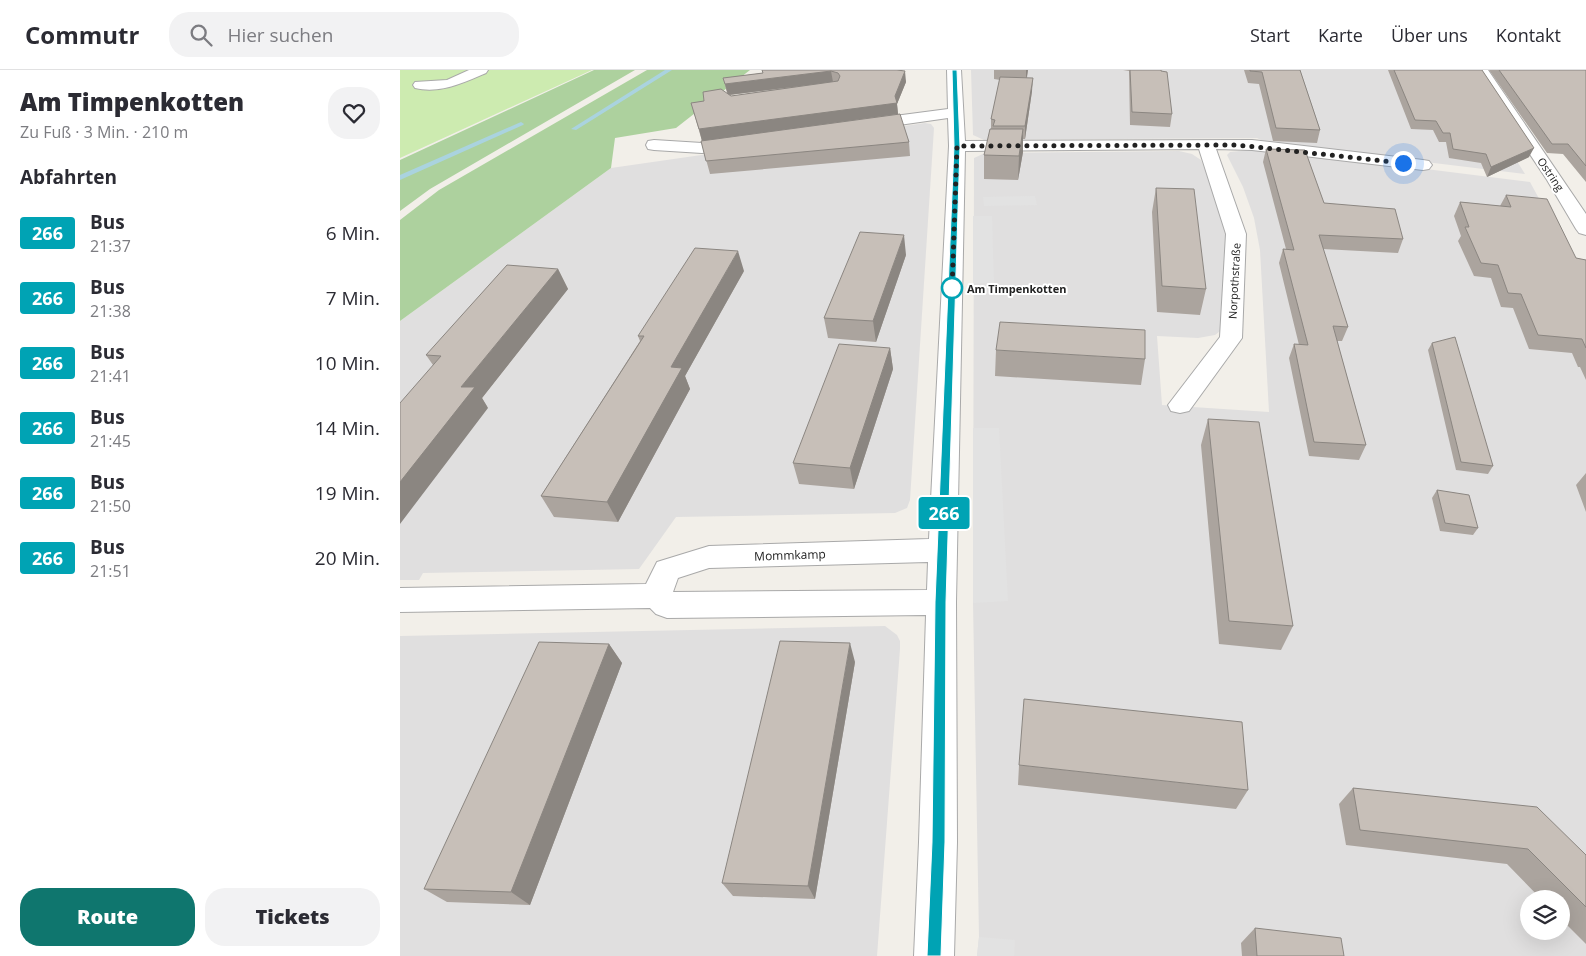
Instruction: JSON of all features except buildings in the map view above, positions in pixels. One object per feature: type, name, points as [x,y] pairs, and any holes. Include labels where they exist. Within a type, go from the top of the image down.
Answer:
[{"type":"street","points":[[420,85],[449,84],[481,70]]},
{"type":"street","points":[[934,956],[938,842],[941,602],[957,146],[954,70]]},
{"type":"street","name":"Ostring","points":[[1481,70],[1585,224]]},
{"type":"street","points":[[848,127],[957,112]]},
{"type":"street","points":[[654,145],[702,148],[753,141]]},
{"type":"street","name":"Norpothstraße","points":[[1180,405],[1231,338],[1236,234],[1206,144]]},
{"type":"street","points":[[957,146],[1252,145],[1423,165]]},
{"type":"street","name":"Mommkamp","points":[[656,596],[667,570],[709,557],[943,550]]},
{"type":"street","points":[[400,600],[656,596],[667,605],[941,602]]},
{"type":"shaded area","points":[[971,70],[1460,70],[1525,174],[1267,143],[1257,138],[984,140],[973,135]]},
{"type":"shaded area","points":[[925,123],[931,124],[934,128],[910,500],[907,508],[895,513],[676,517],[639,569],[423,573],[419,580],[400,580],[400,321],[611,168]]},
{"type":"shaded area","points":[[1250,150],[1282,151],[1530,182],[1586,285],[1586,956],[977,956],[979,937],[973,603],[974,158],[985,153],[1179,151],[1192,154],[1201,160],[1216,196],[1225,234],[1224,328],[1215,335],[1198,338],[1157,336],[1162,405],[1269,412],[1260,250],[1254,218],[1243,187],[1227,155],[1230,152]]},
{"type":"shaded area","points":[[1035,196],[1037,205],[984,206],[983,197]]},
{"type":"shaded area","points":[[973,216],[992,216],[994,283],[973,283]]},
{"type":"shaded area","points":[[973,428],[999,428],[1008,601],[973,603]]},
{"type":"shaded area","points":[[885,626],[897,635],[900,641],[900,649],[877,956],[400,956],[400,636]]},
{"type":"shaded area","points":[[979,937],[1015,940],[1014,956],[977,956]]},
{"type":"green space","points":[[400,70],[592,70],[400,158]]},
{"type":"green space","points":[[594,70],[635,70],[430,189],[400,211],[400,160]]},
{"type":"green space","points":[[647,70],[750,70],[676,128],[615,138],[611,168],[400,321],[400,220],[439,190]]},
{"type":"waterway","points":[[574,129],[669,70]]},
{"type":"waterway","points":[[400,178],[521,124]]},
{"type":"bus line","name":"266","points":[[934,956],[938,842],[941,602],[957,146],[954,70]]},
{"type":"place","name":"Am Timpenkotten","points":[[952,288]]},
{"type":"route","points":[[952,288],[952,290],[957,146],[1252,145],[1403,163]]}]
